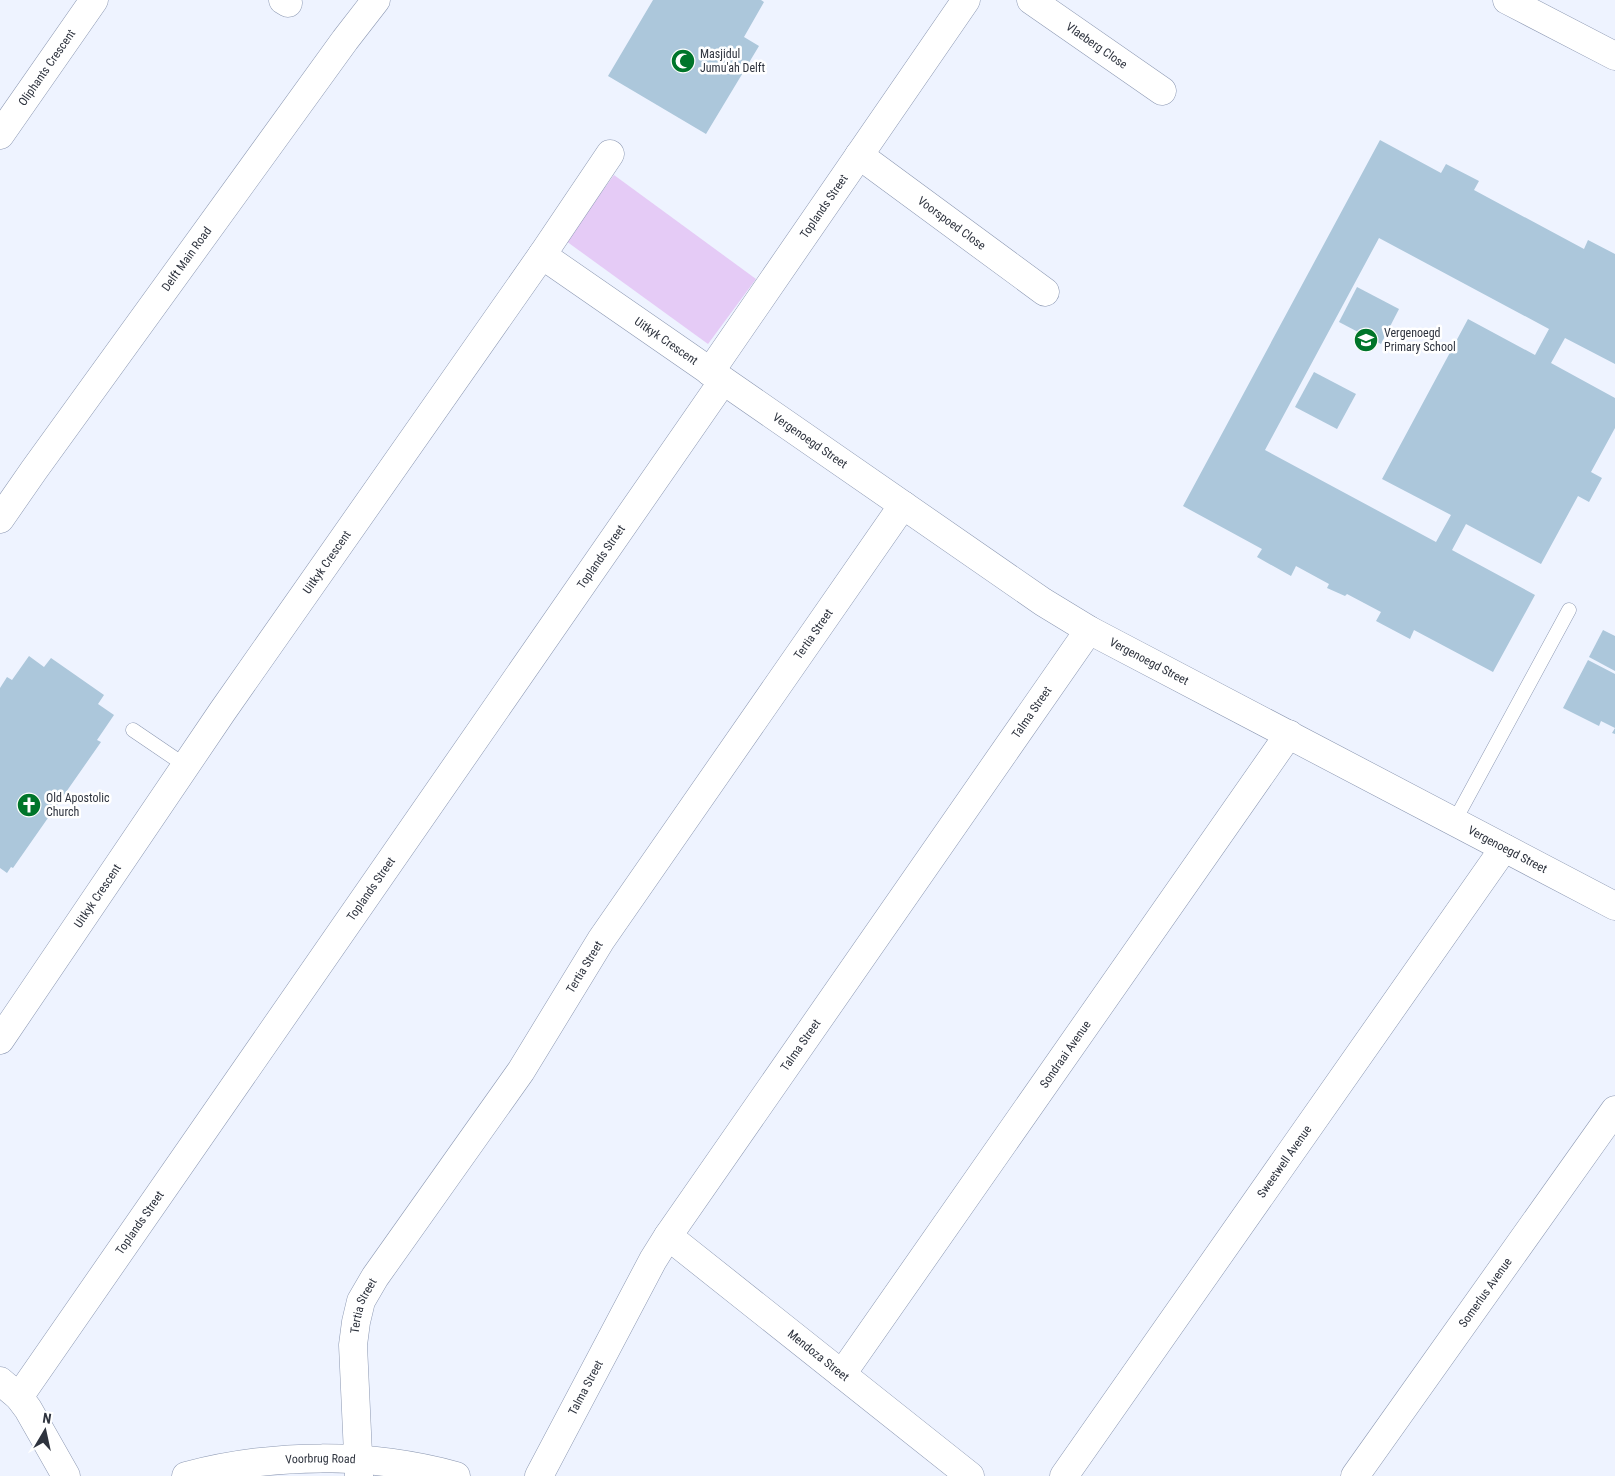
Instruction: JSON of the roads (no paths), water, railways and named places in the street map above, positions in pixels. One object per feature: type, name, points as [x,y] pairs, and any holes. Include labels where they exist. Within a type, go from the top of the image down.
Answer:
[{"type":"street","name":"Oliphants Crescent","points":[[0,134],[94,0]]},
{"type":"street","name":"Delft Main Road","points":[[0,518],[339,48],[376,0]]},
{"type":"street","name":"Toplands Street","points":[[9,1389],[716,376],[859,155],[966,0]]},
{"type":"street","name":"Vlaeberg Close","points":[[1031,0],[1162,91]]},
{"type":"street","points":[[1506,0],[1615,56]]},
{"type":"street","points":[[542,255],[610,154]]},
{"type":"street","name":"Voorspoed Close","points":[[859,155],[1045,292]]},
{"type":"street","name":"Uitkyk Crescent","points":[[0,1040],[186,766],[542,255],[716,376]]},
{"type":"street","name":"Vergenoegd Street","points":[[716,376],[1043,602],[1089,630],[1615,906]]},
{"type":"street","name":"Tertia Street","points":[[358,1468],[353,1345],[356,1322],[362,1301],[375,1277],[521,1071],[601,940],[903,505]]},
{"type":"street","name":"Talma Street","points":[[539,1476],[649,1267],[668,1236],[1089,630]]},
{"type":"street","name":"Sondraai Avenue","points":[[842,1374],[1289,734]]},
{"type":"street","name":"Sweetwell Avenue","points":[[1064,1476],[1504,848]]},
{"type":"street","name":"Somerlus Avenue","points":[[1355,1476],[1615,1110]]},
{"type":"street","name":"Mendoza Street","points":[[668,1236],[970,1476]]},
{"type":"street","points":[[9,1389],[32,1415],[66,1476]]},
{"type":"street","name":"Voorbrug Road","points":[[186,1476],[235,1466],[301,1459],[358,1468],[418,1467],[456,1476]]},
{"type":"lane","points":[[1454,822],[1569,610]]},
{"type":"lane","points":[[133,730],[186,766]]},
{"type":"place","name":"Masjidul Jumu'ah Delft","points":[[683,61]]},
{"type":"place","name":"Vergenoegd Primary School","points":[[1366,340]]},
{"type":"place","name":"Old Apostolic Church","points":[[29,805]]}]
